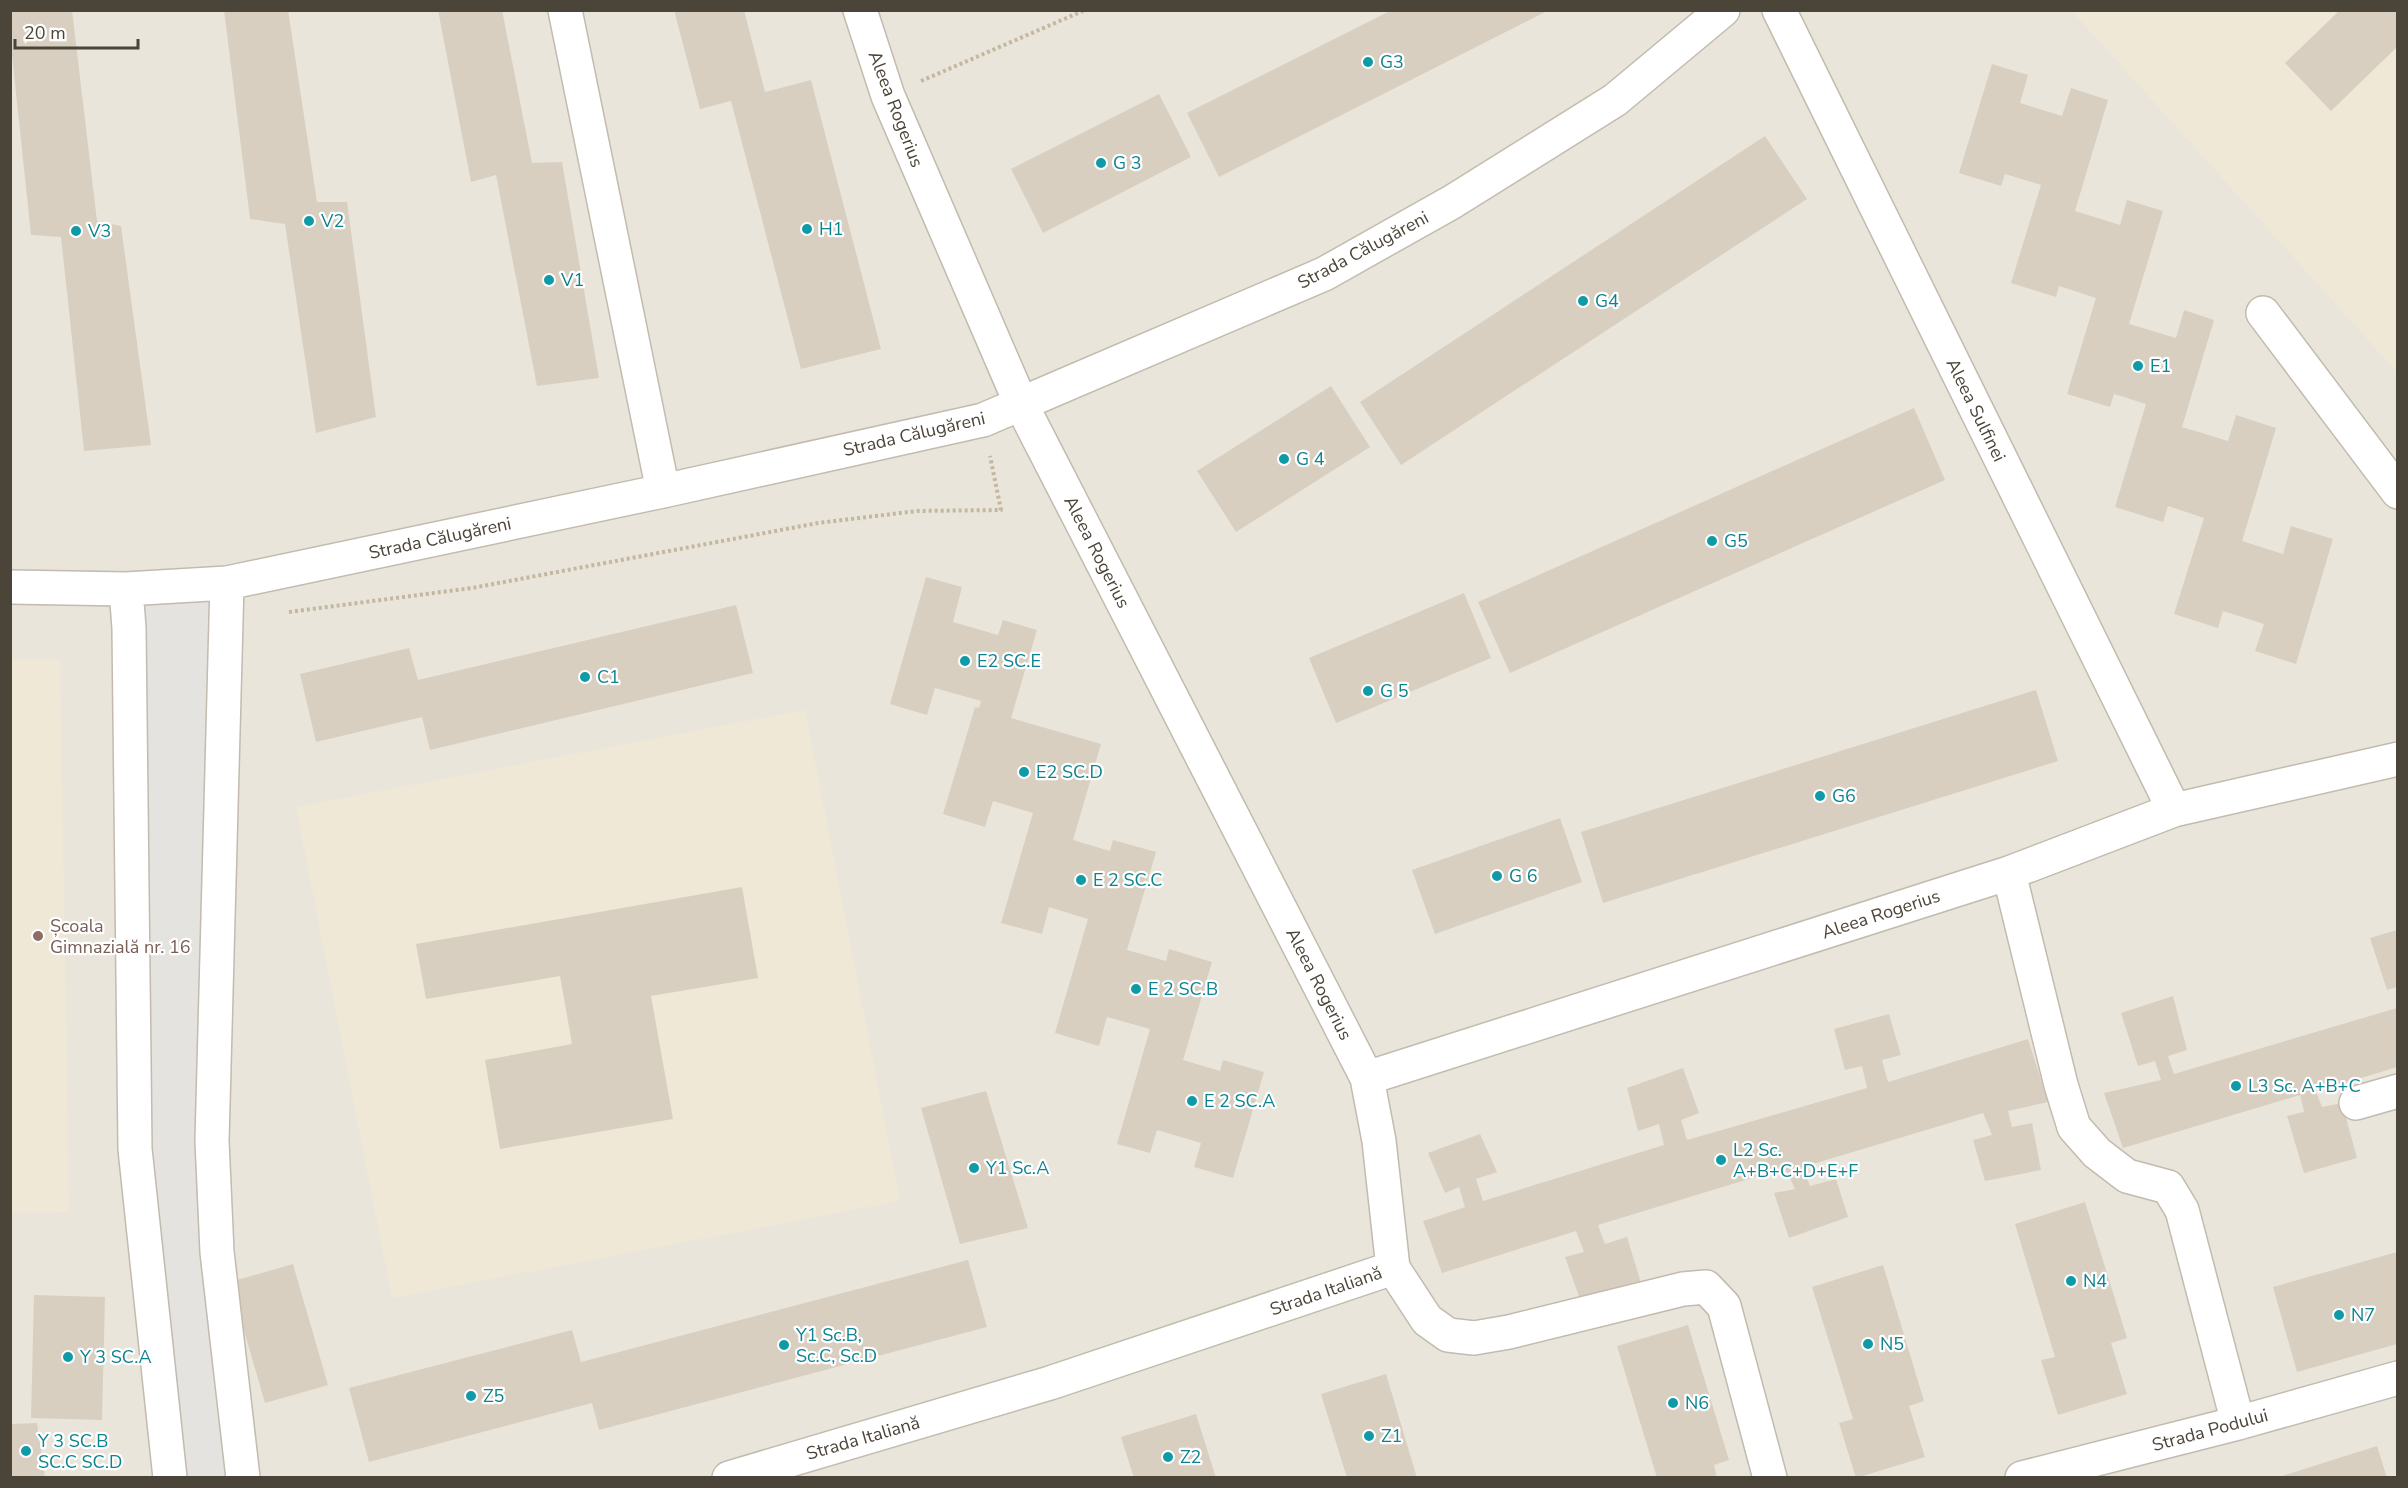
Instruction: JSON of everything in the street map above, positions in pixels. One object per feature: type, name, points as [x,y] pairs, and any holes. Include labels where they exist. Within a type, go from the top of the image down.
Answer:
[{"type":"street","points":[[565,10],[663,491]]},
{"type":"street","name":"Aleea Rogerius","points":[[860,10],[888,96],[1021,404],[1367,1078],[1378,1142],[1393,1268]]},
{"type":"street","name":"Strada Călugăreni","points":[[10,587],[126,589],[227,583],[663,491],[983,420],[1324,274],[1452,202],[1615,100],[1723,10]]},
{"type":"street","name":"Aleea Sulfinei","points":[[1779,10],[2174,810]]},
{"type":"street","points":[[2264,313],[2397,492]]},
{"type":"street","points":[[227,583],[212,1141],[217,1252],[243,1478]]},
{"type":"street","points":[[126,589],[129,628],[135,1149],[170,1478]]},
{"type":"street","name":"Aleea Rogerius","points":[[1367,1078],[2009,873],[2174,810],[2397,759]]},
{"type":"street","points":[[2009,873],[2061,1084],[2074,1127],[2097,1153],[2127,1176],[2168,1187],[2182,1210],[2238,1423]]},
{"type":"street","points":[[2356,1103],[2397,1090]]},
{"type":"street","name":"Strada Italiană","points":[[729,1478],[1050,1383],[1393,1268],[1427,1320],[1448,1335],[1474,1338],[1509,1332],[1683,1289],[1706,1287],[1724,1306],[1770,1478]]},
{"type":"street","name":"Strada Podului","points":[[2022,1478],[2238,1423],[2397,1378]]},
{"type":"path","points":[[888,96],[1085,10]]},
{"type":"path","points":[[285,612],[472,588],[818,523],[917,511],[1001,510],[983,420]]},
{"type":"path","points":[[10,504],[10,509]]},
{"type":"shaded area","points":[[10,11],[2397,11],[2397,1477],[11,1477]]},
{"type":"shaded area","points":[[2072,11],[2397,11],[2397,372]]},
{"type":"shaded area","points":[[227,583],[212,1141],[243,1477],[170,1477],[135,1149],[126,589]]},
{"type":"shaded area","name":"Școala Gimnazială nr. 16","points":[[60,659],[69,1212],[11,1213],[11,660]]},
{"type":"shaded area","points":[[805,710],[900,1201],[392,1298],[296,807]]},
{"type":"building","name":"V3","points":[[10,10],[72,10],[97,221],[121,226],[151,445],[84,451],[61,237],[31,235],[10,36]]},
{"type":"building","name":"V2","points":[[224,10],[288,10],[317,202],[347,202],[376,417],[316,433],[285,224],[250,219]]},
{"type":"building","name":"V1","points":[[438,10],[502,10],[532,163],[562,162],[599,378],[537,386],[496,175],[471,182]]},
{"type":"building","name":"H1","points":[[674,10],[744,10],[765,92],[811,80],[881,349],[801,369],[731,101],[700,109]]},
{"type":"building","name":"G3","points":[[1392,10],[1549,10],[1219,177],[1187,113]]},
{"type":"building","points":[[2340,10],[2397,10],[2397,47],[2331,111],[2285,63]]},
{"type":"building","name":"E1","points":[[1992,64],[2028,75],[2020,103],[2062,116],[2071,88],[2108,100],[2075,211],[2120,225],[2127,200],[2163,211],[2129,324],[2176,338],[2184,310],[2214,320],[2182,427],[2228,441],[2236,415],[2276,428],[2242,541],[2283,554],[2291,526],[2333,539],[2296,664],[2255,651],[2264,624],[2223,611],[2218,628],[2174,614],[2204,518],[2168,506],[2163,522],[2115,507],[2146,404],[2114,394],[2110,407],[2067,394],[2096,298],[2059,286],[2056,297],[2011,283],[2041,185],[2005,174],[2001,186],[1959,173]]},
{"type":"building","name":"G 3","points":[[1159,94],[1191,157],[1043,233],[1011,169]]},
{"type":"building","name":"G4","points":[[1765,136],[1807,199],[1401,465],[1360,402]]},
{"type":"building","name":"G 4","points":[[1331,386],[1370,447],[1236,532],[1197,471]]},
{"type":"building","name":"G5","points":[[1914,408],[1945,480],[1510,673],[1478,602]]},
{"type":"building","points":[[926,577],[962,587],[953,622],[998,635],[1003,620],[1037,630],[1011,718],[1101,744],[1073,840],[1110,851],[1113,840],[1156,852],[1127,950],[1166,961],[1169,949],[1212,962],[1183,1060],[1220,1071],[1223,1060],[1264,1072],[1233,1178],[1194,1167],[1201,1143],[1157,1130],[1150,1153],[1117,1144],[1150,1029],[1107,1017],[1099,1046],[1055,1033],[1088,919],[1049,907],[1042,934],[1001,923],[1033,813],[993,801],[985,827],[943,814],[975,707],[979,708],[981,701],[935,688],[927,715],[890,704]]},
{"type":"building","name":"G 5","points":[[1464,593],[1491,658],[1336,723],[1309,658]]},
{"type":"building","name":"C1","points":[[736,605],[753,673],[430,750],[422,717],[316,742],[300,674],[409,648],[418,680]]},
{"type":"building","name":"G6","points":[[2036,690],[2058,761],[1603,903],[1581,832]]},
{"type":"building","name":"G 6","points":[[1560,818],[1582,882],[1435,934],[1412,870]]},
{"type":"building","points":[[742,887],[758,978],[651,996],[673,1119],[500,1149],[485,1060],[572,1044],[560,976],[426,999],[416,944]]},
{"type":"building","points":[[2397,930],[2397,987],[2387,990],[2370,938]]},
{"type":"building","name":"L3 Sc. A+B+C","points":[[2173,996],[2187,1050],[2168,1056],[2174,1074],[2397,1008],[2397,1067],[2316,1092],[2322,1107],[2342,1103],[2357,1158],[2304,1173],[2287,1116],[2304,1112],[2300,1095],[2123,1148],[2104,1093],[2161,1080],[2155,1061],[2138,1066],[2121,1013]]},
{"type":"building","name":"L2 Sc. A+B+C+D+E+F","points":[[1889,1014],[1901,1055],[1882,1060],[1888,1082],[2028,1039],[2048,1102],[2008,1111],[2012,1127],[2032,1123],[2041,1170],[1985,1181],[1973,1140],[1992,1135],[1983,1113],[1803,1167],[1810,1186],[1836,1179],[1848,1217],[1789,1238],[1774,1193],[1795,1189],[1785,1168],[1598,1225],[1605,1244],[1627,1237],[1641,1283],[1582,1305],[1565,1257],[1584,1252],[1576,1231],[1442,1273],[1423,1221],[1465,1207],[1459,1187],[1445,1193],[1428,1153],[1480,1134],[1497,1172],[1476,1179],[1483,1201],[1664,1145],[1659,1124],[1638,1131],[1627,1088],[1683,1068],[1699,1113],[1681,1120],[1687,1140],[1867,1088],[1862,1066],[1845,1070],[1834,1029]]},
{"type":"building","name":"Y1 Sc.A","points":[[986,1091],[1028,1228],[960,1244],[921,1108]]},
{"type":"building","name":"N4","points":[[2085,1202],[2127,1338],[2111,1343],[2127,1394],[2058,1415],[2041,1360],[2055,1357],[2015,1224]]},
{"type":"building","name":"N7","points":[[2397,1252],[2397,1344],[2297,1372],[2273,1287]]},
{"type":"building","name":"Y1 Sc.B, Sc.C, Sc.D","points":[[968,1260],[987,1327],[599,1430],[592,1403],[369,1462],[349,1388],[572,1330],[581,1362]]},
{"type":"building","points":[[293,1264],[328,1385],[265,1403],[230,1282]]},
{"type":"building","name":"N5","points":[[1883,1265],[1924,1401],[1909,1406],[1925,1457],[1856,1478],[1839,1423],[1853,1419],[1812,1287]]},
{"type":"building","name":"Y 3 SC.A","points":[[34,1295],[105,1297],[102,1420],[31,1418]]},
{"type":"building","name":"N6","points":[[1688,1325],[1729,1460],[1714,1465],[1717,1478],[1657,1478],[1617,1346]]},
{"type":"building","name":"Z1","points":[[1386,1374],[1417,1478],[1347,1478],[1321,1394]]},
{"type":"building","name":"Z2","points":[[1196,1414],[1216,1478],[1134,1478],[1121,1437]]},
{"type":"building","name":"Y 3 SC.B SC.C SC.D","points":[[37,1423],[45,1478],[10,1478],[10,1424]]},
{"type":"building","points":[[2377,1446],[2387,1478],[2279,1478],[2279,1477]]},
{"type":"place","name":"G3","points":[[1368,62]]},
{"type":"place","name":"G 3","points":[[1101,163]]},
{"type":"place","name":"V2","points":[[309,221]]},
{"type":"place","name":"H1","points":[[807,229]]},
{"type":"place","name":"V3","points":[[76,231]]},
{"type":"place","name":"V1","points":[[549,280]]},
{"type":"place","name":"G4","points":[[1583,301]]},
{"type":"place","name":"E1","points":[[2138,366]]},
{"type":"place","name":"G 4","points":[[1284,459]]},
{"type":"place","name":"G5","points":[[1712,541]]},
{"type":"place","name":"E2 SC.E","points":[[965,661]]},
{"type":"place","name":"C1","points":[[585,677]]},
{"type":"place","name":"G 5","points":[[1368,691]]},
{"type":"place","name":"E2 SC.D","points":[[1024,772]]},
{"type":"place","name":"G6","points":[[1820,796]]},
{"type":"place","name":"G 6","points":[[1497,876]]},
{"type":"place","name":"E 2 SC.C","points":[[1081,880]]},
{"type":"place","name":"Școala Gimnazială nr. 16","points":[[38,936]]},
{"type":"place","name":"E 2 SC.B","points":[[1136,989]]},
{"type":"place","name":"L3 Sc. A+B+C","points":[[2236,1086]]},
{"type":"place","name":"E 2 SC.A","points":[[1192,1101]]},
{"type":"place","name":"L2 Sc. A+B+C+D+E+F","points":[[1721,1160]]},
{"type":"place","name":"Y1 Sc.A","points":[[974,1168]]},
{"type":"place","name":"N4","points":[[2071,1281]]},
{"type":"place","name":"N7","points":[[2339,1315]]},
{"type":"place","name":"N5","points":[[1868,1344]]},
{"type":"place","name":"Y1 Sc.B, Sc.C, Sc.D","points":[[784,1345]]},
{"type":"place","name":"Y 3 SC.A","points":[[68,1357]]},
{"type":"place","name":"Z5","points":[[471,1396]]},
{"type":"place","name":"N6","points":[[1673,1403]]},
{"type":"place","name":"Z1","points":[[1369,1436]]},
{"type":"place","name":"Y 3 SC.B SC.C SC.D","points":[[26,1451]]},
{"type":"place","name":"Z2","points":[[1168,1457]]}]
